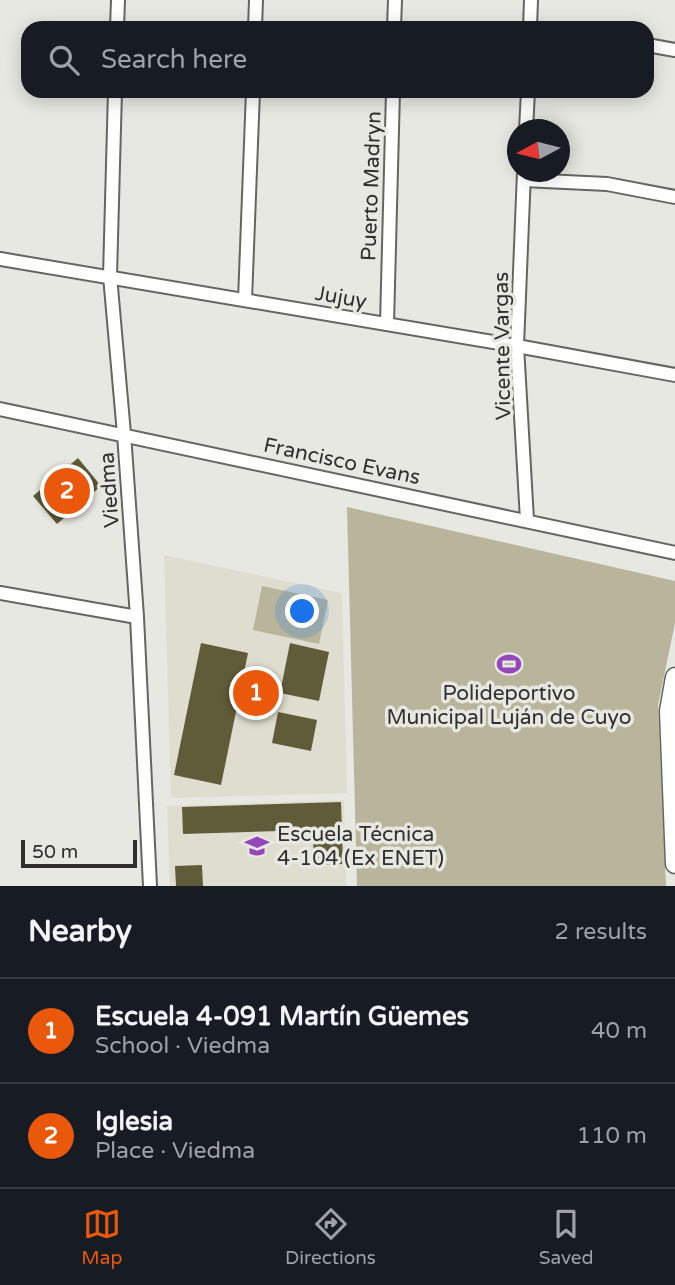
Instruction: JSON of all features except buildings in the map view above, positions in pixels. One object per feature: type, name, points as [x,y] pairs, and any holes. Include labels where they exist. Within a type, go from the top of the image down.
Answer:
[{"type":"street","points":[[117,21],[118,0]]},
{"type":"street","points":[[255,21],[256,0]]},
{"type":"street","points":[[394,21],[395,0]]},
{"type":"street","points":[[530,21],[531,0]]},
{"type":"street","points":[[654,46],[675,50]]},
{"type":"street","name":"Viedma","points":[[115,98],[110,276],[124,434],[150,886]]},
{"type":"street","points":[[245,300],[253,98]]},
{"type":"street","name":"Puerto Madryn","points":[[387,324],[393,98]]},
{"type":"street","points":[[527,119],[528,98]]},
{"type":"street","points":[[570,180],[607,184],[675,197]]},
{"type":"street","name":"Vicente Vargas","points":[[524,182],[517,345],[527,520]]},
{"type":"street","name":"Jujuy","points":[[0,259],[517,345],[675,375]]},
{"type":"street","name":"Francisco Evans","points":[[0,409],[675,552]]},
{"type":"street","points":[[0,593],[136,617]]},
{"type":"street","points":[[675,677],[669,711],[675,864]]},
{"type":"shaded area","name":"Polideportivo Municipal Luján de Cuyo","points":[[347,507],[675,581],[675,623],[658,705],[666,886],[357,886]]},
{"type":"shaded area","points":[[164,555],[342,593],[347,793],[171,798]]},
{"type":"shaded area","points":[[262,586],[328,600],[319,644],[253,630]]},
{"type":"shaded area","name":"Escuela Técnica 4-104 (Ex ENET)","points":[[344,800],[346,886],[170,886],[167,806]]},
{"type":"place","name":"Iglesia","points":[[67,491]]},
{"type":"place","name":"Polideportivo Municipal Luján de Cuyo","points":[[509,664]]},
{"type":"place","name":"Escuela 4-091 Martín Güemes","points":[[256,693]]},
{"type":"place","name":"Escuela Técnica 4-104 (Ex ENET)","points":[[257,846]]}]
